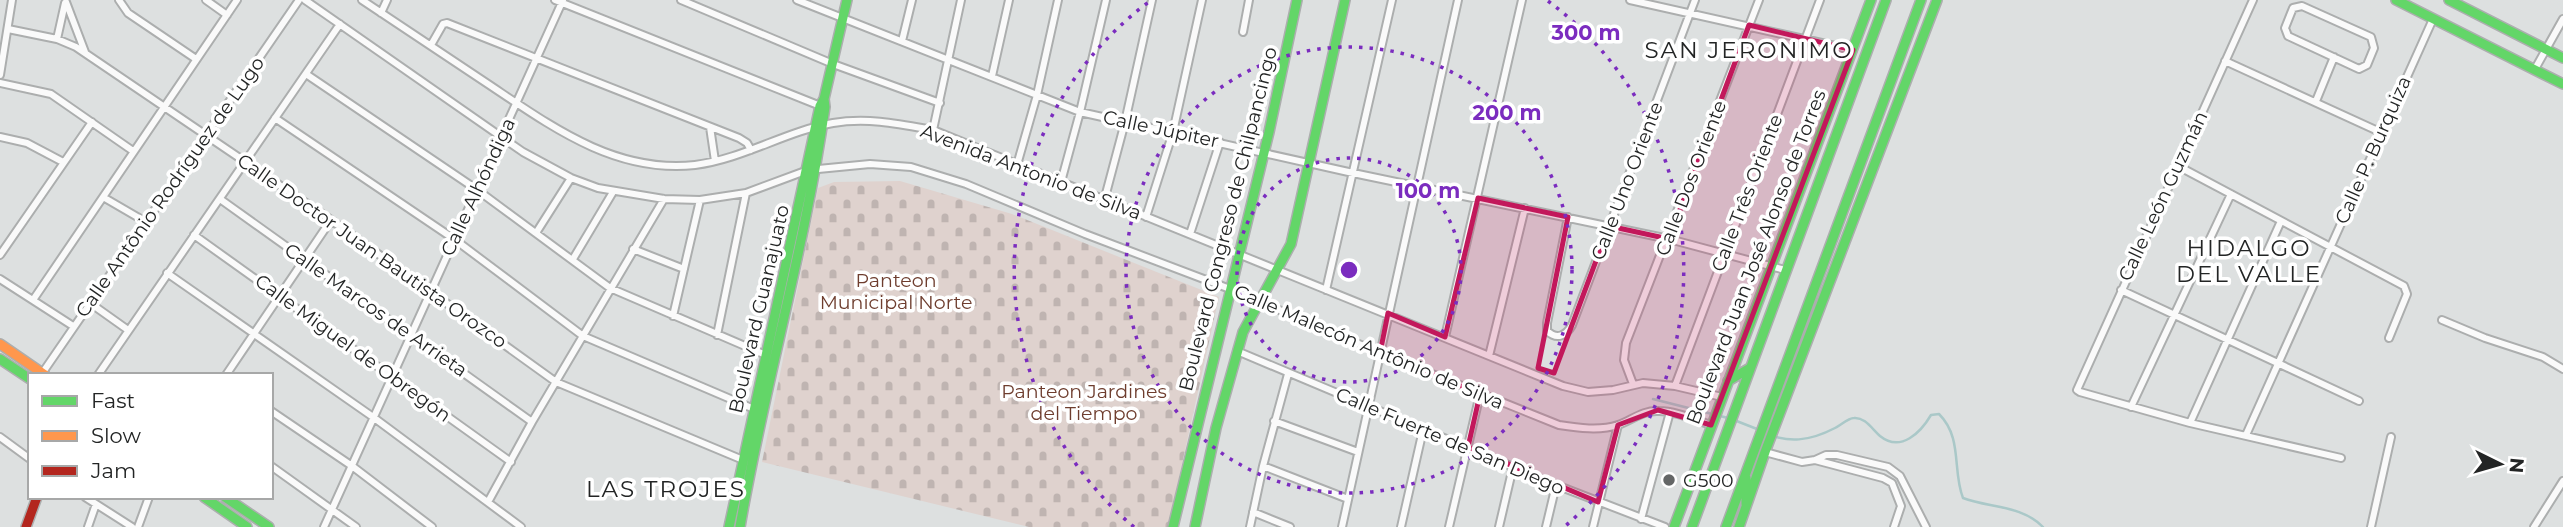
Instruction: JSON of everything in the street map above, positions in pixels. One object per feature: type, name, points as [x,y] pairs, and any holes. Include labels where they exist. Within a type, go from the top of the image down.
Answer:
[{"type":"street","points":[[0,75],[12,0]]},
{"type":"street","points":[[119,0],[128,13],[196,59]]},
{"type":"street","points":[[206,0],[227,15]]},
{"type":"street","points":[[33,300],[237,0]]},
{"type":"street","name":"Calle Antônio Rodríguez de Lugo","points":[[44,373],[299,0]]},
{"type":"street","name":"Calle Malecón Antônio de Silva","points":[[305,0],[503,135],[523,152],[571,178],[613,192],[664,199],[700,200],[746,193],[813,166],[870,164],[911,167],[966,184],[1135,254],[1230,289],[1559,425],[1585,429],[1618,425],[1641,413],[1658,410],[1713,421]]},
{"type":"street","name":"Avenida Antonio de Silva","points":[[362,0],[516,106],[561,131],[612,155],[632,161],[696,165],[844,122],[880,121],[933,130],[1388,317],[1577,390],[1603,391],[1633,384],[1675,386],[1720,401]]},
{"type":"street","points":[[381,13],[387,0]]},
{"type":"street","points":[[681,0],[833,64],[940,103]]},
{"type":"street","name":"Calle Júpiter","points":[[797,0],[1080,112],[1669,239],[1785,270]]},
{"type":"street","name":"Boulevard Guanajuato","points":[[740,527],[813,166],[823,104],[847,0]]},
{"type":"street","points":[[902,41],[912,0]]},
{"type":"street","points":[[933,130],[961,0]]},
{"type":"street","points":[[992,76],[1009,0]]},
{"type":"street","points":[[1017,165],[1037,95],[1058,0]]},
{"type":"street","points":[[1061,182],[1106,0]]},
{"type":"street","points":[[1104,201],[1153,0]]},
{"type":"street","points":[[1146,217],[1172,132],[1202,0]]},
{"type":"street","points":[[1243,32],[1249,0]]},
{"type":"street","name":"Boulevard Congreso de Chilpancingo","points":[[1173,527],[1265,153],[1297,0]]},
{"type":"street","points":[[1196,526],[1216,428],[1246,324],[1291,244],[1345,0]]},
{"type":"street","points":[[1326,290],[1392,0]]},
{"type":"street","points":[[1342,527],[1458,0]]},
{"type":"street","points":[[1445,337],[1522,0]]},
{"type":"street","points":[[1630,0],[1664,4],[1690,13],[1853,50]]},
{"type":"street","name":"Calle Uno Oriente","points":[[1568,217],[1547,323],[1547,331],[1554,335],[1564,335],[1569,330],[1695,0]]},
{"type":"street","name":"Calle Dos Oriente","points":[[1633,384],[1624,356],[1626,344],[1669,239],[1759,0]]},
{"type":"street","name":"Calle Três Oriente","points":[[1675,386],[1820,0]]},
{"type":"street","name":"Boulevard Juan José Alonso de Torres","points":[[1674,527],[1871,0]]},
{"type":"street","name":"Boulevard Juan José Alonso de Torres","points":[[1692,527],[1886,0]]},
{"type":"street","points":[[1726,527],[1921,0]]},
{"type":"street","points":[[1739,527],[1937,0]]},
{"type":"street","name":"Calle León Guzmán","points":[[2131,407],[2080,393],[2078,382],[2253,0]]},
{"type":"street","points":[[2396,0],[2563,84]]},
{"type":"street","points":[[2449,0],[2563,58]]},
{"type":"street","points":[[57,39],[66,1]]},
{"type":"street","points":[[66,1],[86,54]]},
{"type":"street","points":[[560,1],[823,104]]},
{"type":"street","name":"Calle Alhóndiga","points":[[324,527],[476,189],[503,135],[560,1]]},
{"type":"street","points":[[2302,6],[2373,39],[2374,48],[2363,68],[2359,69],[2334,57],[2285,34],[2293,8],[2302,6]]},
{"type":"street","points":[[0,7],[11,9]]},
{"type":"street","name":"Calle P. Burquiza","points":[[2246,435],[2433,19]]},
{"type":"street","points":[[2535,69],[2563,19]]},
{"type":"street","points":[[431,45],[446,23],[745,141],[751,150]]},
{"type":"street","points":[[99,373],[340,24]]},
{"type":"street","name":"Calle Doctor Juan Bautista Orozco","points":[[8,29],[57,39],[86,54],[331,220],[556,382],[743,460]]},
{"type":"street","points":[[2316,101],[2334,57]]},
{"type":"street","points":[[2225,61],[2380,132]]},
{"type":"street","points":[[306,74],[476,189],[573,258],[610,288],[766,355]]},
{"type":"street","points":[[0,83],[51,94],[132,151]]},
{"type":"street","points":[[275,118],[454,239],[583,336],[754,409]]},
{"type":"street","points":[[0,255],[93,122]]},
{"type":"street","points":[[710,127],[715,161]]},
{"type":"street","points":[[0,137],[27,143],[63,162]]},
{"type":"street","points":[[1190,234],[1220,142]]},
{"type":"street","name":"Boulevard Guanajuato","points":[[729,527],[766,355],[813,166]]},
{"type":"street","points":[[2178,166],[2400,283],[2406,288],[2406,298],[2389,338]]},
{"type":"street","points":[[536,233],[571,178]]},
{"type":"street","points":[[573,258],[613,192]]},
{"type":"street","points":[[717,335],[746,193]]},
{"type":"street","points":[[2231,194],[2131,407],[2341,458]]},
{"type":"street","points":[[103,197],[146,222]]},
{"type":"street","points":[[488,502],[532,422],[664,199]]},
{"type":"street","name":"Calle Marcos de Arrieta","points":[[220,200],[532,422]]},
{"type":"street","points":[[673,316],[700,200]]},
{"type":"street","points":[[1489,356],[1525,208]]},
{"type":"street","points":[[227,373],[331,220]]},
{"type":"street","points":[[2190,423],[2225,340],[2281,221]]},
{"type":"street","name":"Calle Miguel de Obregón","points":[[194,235],[511,462]]},
{"type":"street","points":[[633,249],[684,269]]},
{"type":"street","points":[[167,273],[373,417],[521,527]]},
{"type":"street","points":[[0,279],[74,326]]},
{"type":"street","points":[[2121,290],[2359,401]]},
{"type":"street","points":[[90,303],[128,330]]},
{"type":"street","points":[[2442,320],[2485,338],[2543,357],[2563,369]]},
{"type":"street","points":[[0,344],[42,373]]},
{"type":"street","name":"Calle Fuerte de San Diego","points":[[1237,351],[1556,485],[1665,527]]},
{"type":"street","points":[[0,359],[28,378]]},
{"type":"street","points":[[1728,381],[1750,368]]},
{"type":"street","points":[[1250,527],[1262,466],[1288,374]]},
{"type":"street","points":[[1449,527],[1480,394]]},
{"type":"street","points":[[273,412],[352,466],[432,527]]},
{"type":"street","points":[[1641,519],[1670,412]]},
{"type":"street","points":[[1274,421],[1358,452]]},
{"type":"street","points":[[1593,527],[1618,425]]},
{"type":"street","points":[[1401,527],[1423,430]]},
{"type":"street","points":[[0,437],[28,458]]},
{"type":"street","points":[[2371,527],[2391,437]]},
{"type":"street","points":[[1765,453],[1795,461],[1815,460],[1883,478],[1892,483],[1898,494],[1900,512],[1894,527]]},
{"type":"street","points":[[1815,460],[1838,454],[1888,467],[1900,476],[1926,527]]},
{"type":"street","points":[[1262,466],[1348,499]]},
{"type":"street","points":[[273,467],[356,527]]},
{"type":"street","points":[[1499,527],[1513,467]]},
{"type":"street","points":[[1883,478],[1888,467]]},
{"type":"street","points":[[1746,470],[1746,504]]},
{"type":"street","points":[[2534,527],[2563,481]]},
{"type":"street","points":[[1700,527],[1710,495],[1709,482]]},
{"type":"street","points":[[1546,527],[1556,485]]},
{"type":"street","points":[[26,527],[36,499]]},
{"type":"street","points":[[88,499],[132,527]]},
{"type":"street","points":[[138,527],[148,499]]},
{"type":"street","points":[[207,499],[247,527]]},
{"type":"street","points":[[228,499],[269,527]]},
{"type":"street","points":[[88,527],[96,505]]},
{"type":"street","points":[[1253,512],[1290,527]]},
{"type":"highlighted area","points":[[1749,25],[1853,50],[1711,425],[1658,410],[1618,425],[1598,502],[1468,447],[1480,394],[1380,353],[1388,313],[1445,337],[1478,198],[1568,217],[1538,368],[1554,373],[1609,226],[1669,239]]},
{"type":"green space","points":[[900,181],[1012,214],[1219,297],[1168,527],[1029,527],[762,462],[818,188],[834,182]]},
{"type":"waterway","points":[[1653,399],[1728,418]]},
{"type":"waterway","points":[[1763,432],[1781,438],[1808,438],[1835,428],[1849,419],[1858,418],[1865,421],[1880,436],[1895,442],[1910,438],[1922,428],[1931,415],[1939,414],[1951,433],[1963,498],[2015,511],[2035,520],[2043,527]]},
{"type":"waterway","points":[[1734,420],[1757,429]]},
{"type":"traffic: fast","points":[[740,527],[807,213],[825,107],[824,99],[847,0]]},
{"type":"traffic: fast","points":[[1173,527],[1269,132],[1297,0]]},
{"type":"traffic: fast","points":[[1195,527],[1216,428],[1243,332],[1291,244],[1345,0]]},
{"type":"traffic: fast","points":[[1674,527],[1871,0]]},
{"type":"traffic: fast","points":[[1692,527],[1886,0]]},
{"type":"traffic: fast","points":[[1726,527],[1921,0]]},
{"type":"traffic: fast","points":[[1739,527],[1937,0]]},
{"type":"traffic: fast","points":[[2396,0],[2563,84]]},
{"type":"traffic: fast","points":[[2449,0],[2563,58]]},
{"type":"traffic: fast","points":[[729,527],[820,106],[824,99]]},
{"type":"traffic: fast","points":[[0,359],[28,378]]},
{"type":"traffic: fast","points":[[1728,381],[1750,368]]},
{"type":"traffic: fast","points":[[1746,478],[1746,504]]},
{"type":"traffic: fast","points":[[207,499],[247,527]]},
{"type":"traffic: fast","points":[[228,499],[269,527]]},
{"type":"traffic: slow","points":[[0,344],[42,373]]},
{"type":"traffic: jam","points":[[26,527],[36,499]]},
{"type":"place","name":"G500","points":[[1669,480]]},
{"type":"district","name":"SAN JERONIMO","points":[[1749,50]]},
{"type":"district","name":"HIDALGO DEL VALLE","points":[[2249,261]]},
{"type":"district","name":"LAS TROJES","points":[[666,489]]},
{"type":"park label","name":"Panteon Municipal Norte","points":[[896,291]]},
{"type":"park label","name":"Panteon Jardines del Tiempo","points":[[1084,402]]}]
